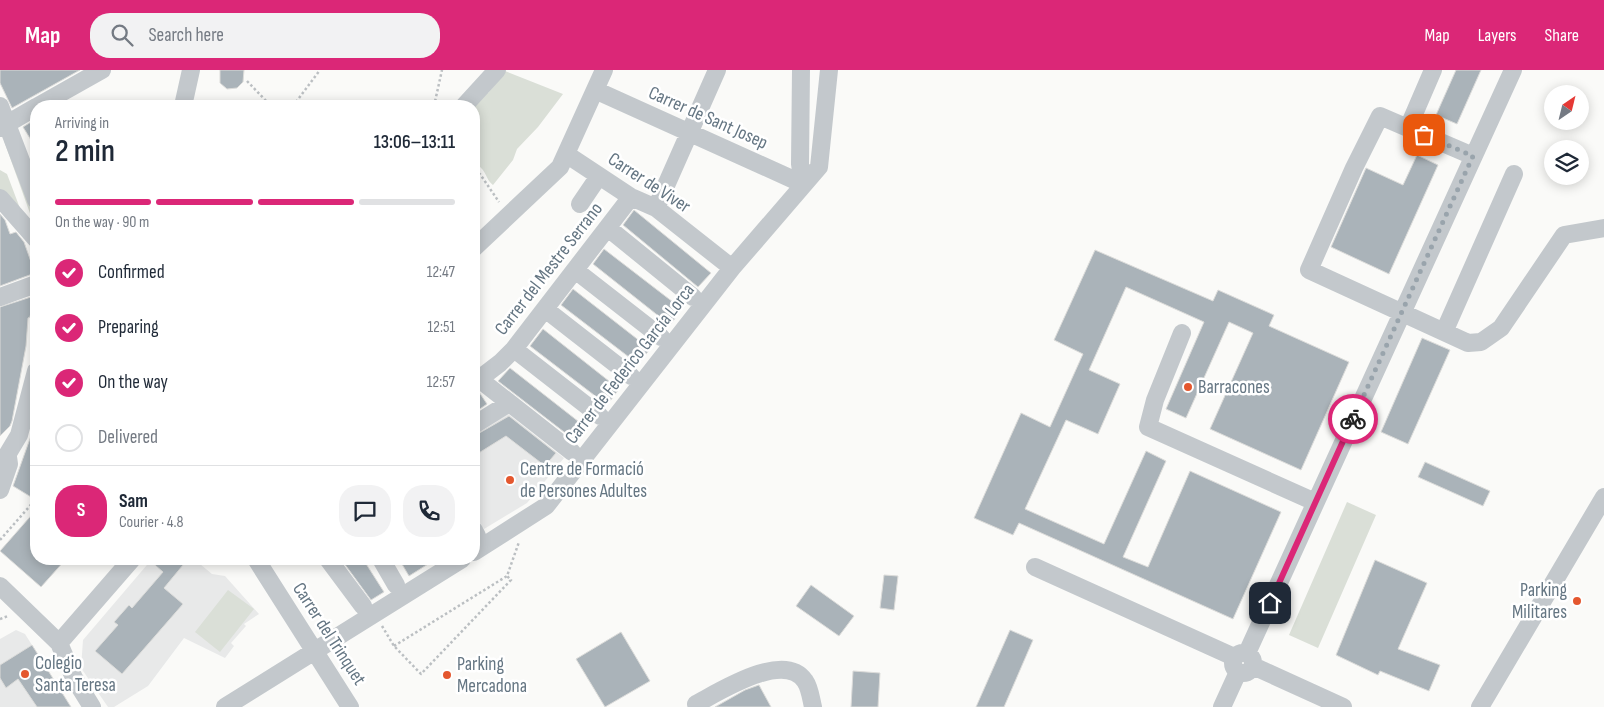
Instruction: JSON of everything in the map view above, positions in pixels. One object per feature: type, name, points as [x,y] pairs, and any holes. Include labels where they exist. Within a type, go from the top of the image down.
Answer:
[{"type":"street","points":[[49,100],[102,70]]},
{"type":"street","points":[[185,100],[190,70]]},
{"type":"street","points":[[470,100],[497,70]]},
{"type":"street","points":[[480,242],[560,167],[604,70]]},
{"type":"street","points":[[656,208],[717,70]]},
{"type":"street","points":[[801,70],[800,164],[803,184]]},
{"type":"street","name":"Carrer de Federico García Lorca","points":[[480,537],[546,506],[732,268],[819,166],[829,70]]},
{"type":"street","points":[[1408,128],[1433,70]]},
{"type":"street","points":[[1222,707],[1513,70]]},
{"type":"street","name":"Carrer de Sant Josep","points":[[595,90],[803,184]]},
{"type":"street","points":[[0,106],[4,126],[30,186]]},
{"type":"street","points":[[4,126],[30,111]]},
{"type":"street","points":[[1473,156],[1380,116],[1354,168],[1310,270],[1468,343],[1481,342],[1501,328],[1564,235],[1604,228]]},
{"type":"street","name":"Carrer de Viver","points":[[566,154],[631,197],[656,208],[732,268]]},
{"type":"street","points":[[1444,332],[1514,174]]},
{"type":"street","points":[[580,204],[598,176]]},
{"type":"street","name":"Carrer del Mestre Serrano","points":[[480,378],[514,349],[631,197]]},
{"type":"street","points":[[0,198],[30,232]]},
{"type":"street","points":[[608,228],[693,297]]},
{"type":"street","points":[[575,270],[661,337]]},
{"type":"street","points":[[0,297],[30,286]]},
{"type":"street","points":[[545,309],[631,376]]},
{"type":"street","points":[[1182,333],[1155,400],[1148,427],[1315,502]]},
{"type":"street","points":[[514,349],[600,416]]},
{"type":"street","points":[[480,384],[509,403],[572,452]]},
{"type":"street","points":[[0,490],[9,464],[3,456],[20,435],[30,399]]},
{"type":"street","points":[[480,421],[509,403]]},
{"type":"street","points":[[1480,707],[1604,497]]},
{"type":"street","points":[[59,643],[127,565]]},
{"type":"street","name":"Carrer del Trinquet","points":[[260,565],[350,707]]},
{"type":"street","points":[[332,565],[363,606]]},
{"type":"street","points":[[384,565],[396,585]]},
{"type":"street","points":[[224,707],[452,565]]},
{"type":"street","points":[[1035,567],[1343,707]]},
{"type":"street","points":[[0,586],[35,622],[59,643],[74,678],[92,707]]},
{"type":"street","points":[[696,704],[758,672],[778,670],[797,673],[806,682],[813,707]]},
{"type":"path","points":[[298,100],[320,70]]},
{"type":"path","points":[[435,100],[442,70]]},
{"type":"path","points":[[248,81],[265,100]]},
{"type":"path","points":[[480,174],[504,208]]},
{"type":"path","points":[[0,540],[30,506]]},
{"type":"path","points":[[394,646],[507,576],[522,533]]},
{"type":"path","points":[[380,623],[394,646],[421,674],[511,580],[507,576]]},
{"type":"shaded area","points":[[505,71],[563,94],[538,127],[517,149],[513,160],[493,185],[480,167],[479,100],[485,92],[488,93]]},
{"type":"shaded area","points":[[9,140],[30,201],[30,213],[4,141]]},
{"type":"shaded area","points":[[0,170],[7,174],[21,211],[0,193]]},
{"type":"shaded area","name":"Centre de Formació de Persones Adultes","points":[[507,413],[564,458],[527,503],[484,529],[480,523],[480,429]]},
{"type":"shaded area","points":[[1347,502],[1376,515],[1318,648],[1289,635]]},
{"type":"shaded area","points":[[147,565],[201,565],[212,574],[225,576],[259,614],[244,624],[246,626],[231,643],[234,646],[225,658],[184,638],[148,686],[114,707],[108,707],[81,668],[83,640]]},
{"type":"shaded area","points":[[228,590],[254,609],[220,652],[195,632]]},
{"type":"shaded area","name":"Colegio Santa Teresa","points":[[16,630],[25,634],[71,707],[0,707],[0,639]]},
{"type":"building","points":[[0,70],[80,70],[12,108],[0,83]]},
{"type":"building","points":[[220,70],[244,70],[243,82],[237,88],[227,89],[220,83]]},
{"type":"building","points":[[1456,70],[1481,70],[1457,124],[1436,115]]},
{"type":"building","points":[[30,123],[30,138],[23,127]]},
{"type":"building","points":[[1417,155],[1438,165],[1389,274],[1331,247],[1366,168],[1403,185]]},
{"type":"building","points":[[634,210],[711,273],[698,287],[623,225]]},
{"type":"building","points":[[0,214],[5,220],[10,234],[16,232],[24,242],[30,259],[30,275],[0,286]]},
{"type":"building","points":[[604,249],[682,309],[670,325],[593,264]]},
{"type":"building","points":[[1095,250],[1213,301],[1218,290],[1274,315],[1269,326],[1349,362],[1301,470],[1210,429],[1253,333],[1229,322],[1186,418],[1166,409],[1204,322],[1126,287],[1089,370],[1120,384],[1098,434],[1066,420],[1025,509],[1104,544],[1146,451],[1166,461],[1123,557],[1148,567],[1190,471],[1281,512],[1233,619],[1019,523],[1013,535],[974,518],[1021,413],[1050,427],[1083,354],[1054,340]]},
{"type":"building","points":[[573,289],[650,349],[638,364],[561,305]]},
{"type":"building","points":[[30,297],[30,317],[28,318],[26,346],[12,421],[10,426],[0,436],[0,307]]},
{"type":"building","points":[[543,329],[619,389],[607,405],[530,346]]},
{"type":"building","points":[[1422,338],[1450,350],[1408,444],[1381,432]]},
{"type":"building","points":[[510,368],[588,429],[577,442],[498,381]]},
{"type":"building","points":[[480,394],[487,404],[480,409]]},
{"type":"building","points":[[509,416],[556,453],[545,466],[506,436],[480,452],[480,433]]},
{"type":"building","points":[[30,439],[30,496],[13,486]]},
{"type":"building","points":[[1425,462],[1490,491],[1483,506],[1418,477]]},
{"type":"building","points":[[30,517],[30,565],[61,565],[41,587],[0,551]]},
{"type":"building","points":[[1375,560],[1427,583],[1398,649],[1440,665],[1429,691],[1380,671],[1378,675],[1336,655]]},
{"type":"building","points":[[155,565],[183,565],[164,588],[183,604],[122,674],[95,651],[118,625],[114,622],[129,605],[132,608],[163,572]]},
{"type":"building","points":[[345,565],[367,565],[384,592],[371,600]]},
{"type":"building","points":[[403,565],[426,565],[409,576]]},
{"type":"building","points":[[884,575],[898,576],[894,610],[880,608]]},
{"type":"building","points":[[811,585],[854,616],[839,636],[796,606]]},
{"type":"building","points":[[1010,630],[1033,640],[1004,707],[976,707]]},
{"type":"building","points":[[621,632],[650,681],[605,707],[576,659]]},
{"type":"building","name":"Colegio Santa Teresa","points":[[32,645],[71,707],[37,707],[18,679],[6,688],[0,678],[0,665]]},
{"type":"building","points":[[853,671],[880,673],[878,707],[851,707]]},
{"type":"building","points":[[759,685],[771,707],[715,707],[745,690]]},
{"type":"way so far","points":[[1353,419],[1473,156],[1424,135]]},
{"type":"place","name":"Barracones","points":[[1188,387]]},
{"type":"place","name":"Centre de Formació de Persones Adultes","points":[[510,480]]},
{"type":"place","name":"Parking Militares","points":[[1577,601]]},
{"type":"place","name":"Colegio Santa Teresa","points":[[25,674]]},
{"type":"place","name":"Parking Mercadona","points":[[447,675]]},
{"type":"route","points":[[1270,603],[1353,419]]}]
